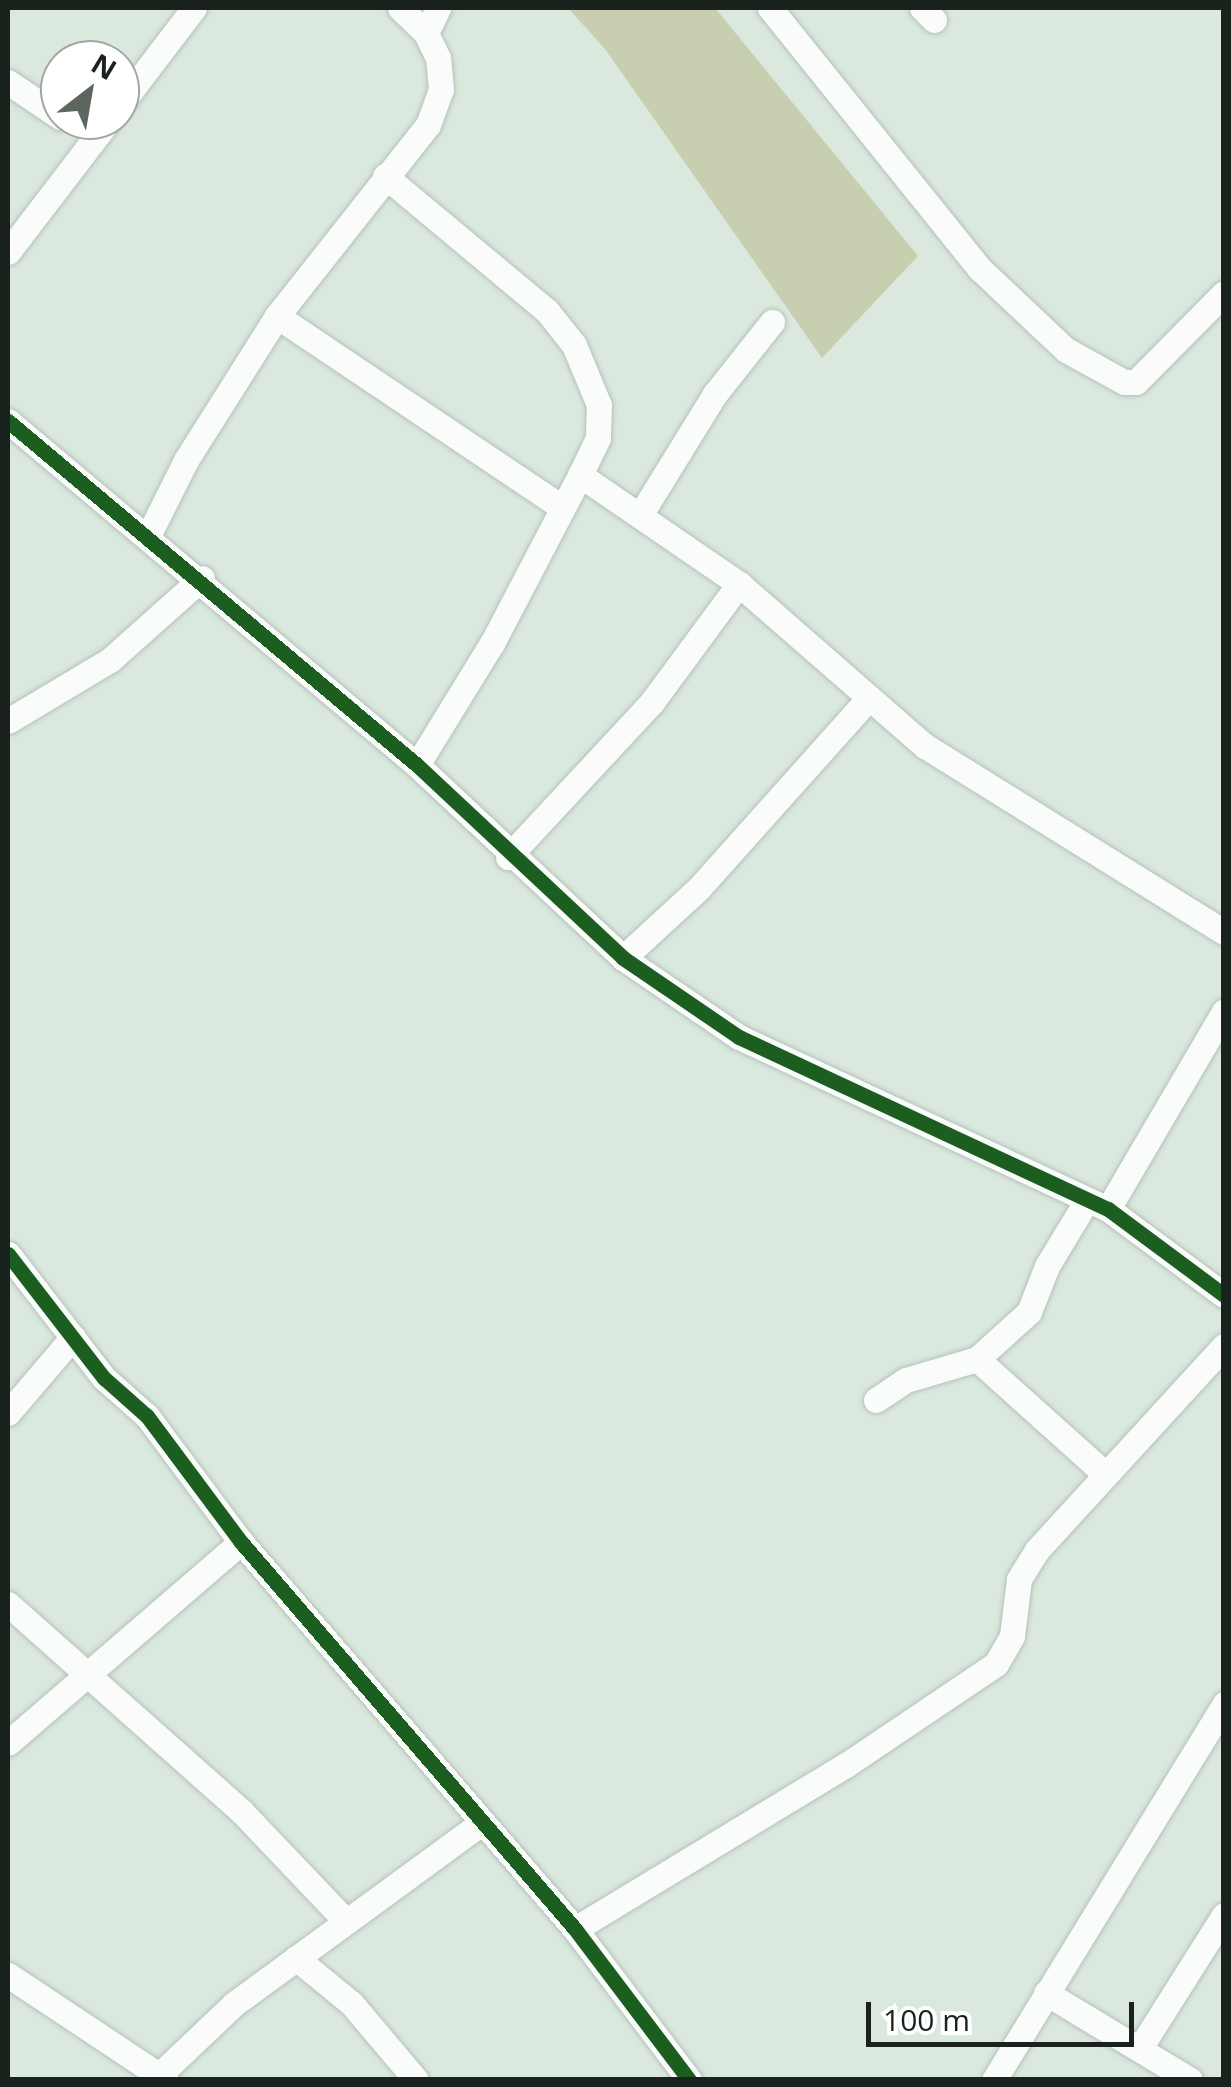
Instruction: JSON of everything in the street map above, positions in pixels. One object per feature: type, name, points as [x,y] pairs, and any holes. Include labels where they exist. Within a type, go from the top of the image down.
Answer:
[{"type":"street","points":[[140,79],[194,8]]},
{"type":"street","points":[[149,534],[186,460],[277,316],[428,125],[441,90],[438,58],[426,33],[400,8]]},
{"type":"street","points":[[426,33],[438,8]]},
{"type":"street","points":[[770,8],[981,270],[1066,350],[1124,382],[1136,382],[1224,294]]},
{"type":"street","points":[[8,82],[40,103]]},
{"type":"street","points":[[8,252],[93,140]]},
{"type":"street","points":[[385,176],[547,311],[574,345],[598,405],[598,438],[580,475],[492,644],[417,765]]},
{"type":"street","points":[[277,316],[561,507]]},
{"type":"street","points":[[642,512],[715,394],[772,322]]},
{"type":"street","points":[[8,421],[202,578],[417,765],[508,857],[622,958],[739,1038],[1098,1204],[1224,1294]]},
{"type":"street","points":[[580,475],[642,512],[739,584],[866,701],[1032,818],[1183,901],[1224,932]]},
{"type":"street","points":[[8,721],[110,660],[202,578]]},
{"type":"street","points":[[508,857],[652,702],[739,584]]},
{"type":"street","points":[[622,958],[699,888],[866,701]]},
{"type":"street","points":[[876,1400],[906,1380],[977,1359],[1029,1312],[1046,1266],[1098,1204],[1224,1011]]},
{"type":"street","points":[[8,1254],[104,1378],[147,1416],[242,1542],[478,1824],[574,1930],[689,2080]]},
{"type":"street","points":[[8,1413],[73,1337]]},
{"type":"street","points":[[574,1930],[846,1765],[996,1664],[1012,1636],[1020,1579],[1105,1474],[1224,1346]]},
{"type":"street","points":[[977,1359],[1105,1474]]},
{"type":"street","points":[[8,1743],[242,1542]]},
{"type":"street","points":[[8,1604],[85,1678],[242,1812],[345,1920]]},
{"type":"street","points":[[994,2080],[1224,1704]]},
{"type":"street","points":[[8,1974],[159,2078],[234,2004],[478,1824]]},
{"type":"street","points":[[1148,2062],[1224,1915]]},
{"type":"street","points":[[320,1940],[352,2004]]},
{"type":"street","points":[[296,1958],[352,2004],[416,2080]]},
{"type":"street","points":[[1046,1993],[1148,2062],[1190,2080]]},
{"type":"green space","points":[[568,8],[715,8],[918,256],[822,358],[605,49]]},
{"type":"cycle path","points":[[8,421],[417,765],[623,958],[739,1037],[1108,1209],[1224,1295]]},
{"type":"cycle path","points":[[8,1254],[104,1378],[147,1416],[241,1542],[575,1929],[689,2080]]}]
